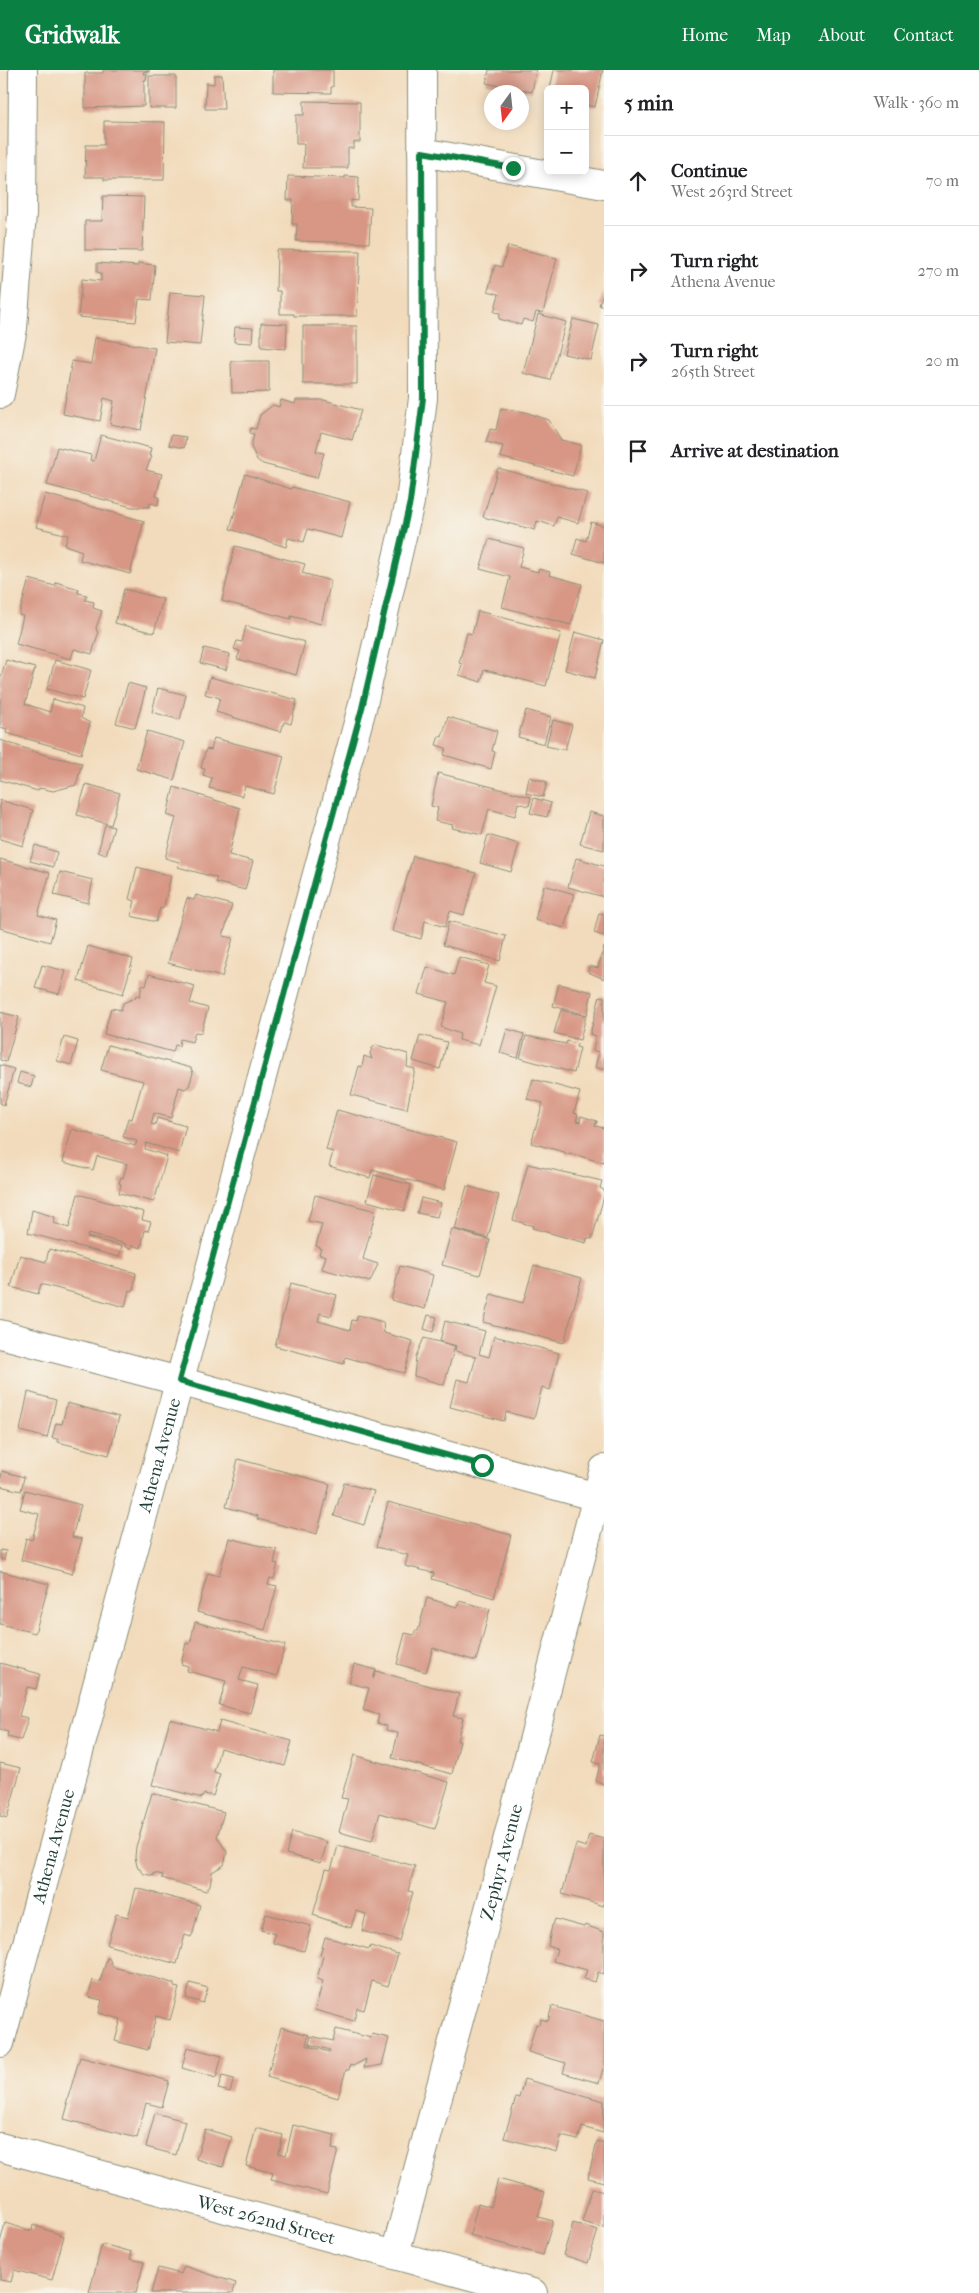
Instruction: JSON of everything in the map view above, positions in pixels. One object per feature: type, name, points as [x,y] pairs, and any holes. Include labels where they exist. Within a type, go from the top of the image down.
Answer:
[{"type":"street","points":[[0,394],[13,328],[22,214],[23,70]]},
{"type":"street","name":"Athena Avenue","points":[[0,2043],[362,708],[410,502],[423,398],[422,70]]},
{"type":"street","points":[[422,152],[604,185]]},
{"type":"street","points":[[0,1334],[179,1381],[600,1498]]},
{"type":"street","name":"Zephyr Avenue","points":[[394,2254],[491,1904],[600,1498],[604,1469]]},
{"type":"street","name":"West 262nd Street","points":[[0,2146],[533,2293]]},
{"type":"building","points":[[103,70],[149,70],[149,72],[144,71],[143,74],[147,73],[146,80],[144,80],[144,106],[85,108],[85,73],[103,73]]},
{"type":"building","points":[[273,70],[333,70],[331,93],[273,92]]},
{"type":"building","points":[[489,70],[536,70],[532,92],[529,91],[529,85],[496,85],[486,83]]},
{"type":"building","points":[[554,70],[603,70],[595,107],[589,106],[589,85],[551,85]]},
{"type":"building","points":[[214,75],[222,75],[224,109],[205,109],[206,83],[214,84]]},
{"type":"building","points":[[149,76],[176,76],[176,108],[149,108]]},
{"type":"building","points":[[304,101],[360,102],[360,142],[354,142],[354,148],[348,148],[348,168],[303,168],[304,144],[296,144],[296,115],[304,115]]},
{"type":"building","points":[[104,121],[165,122],[164,180],[104,180],[104,177],[85,177],[86,145],[104,145]]},
{"type":"building","points":[[288,176],[359,177],[358,201],[351,200],[351,207],[371,208],[369,243],[296,241],[297,224],[292,224],[293,200],[287,200]]},
{"type":"building","points":[[103,196],[144,197],[142,251],[85,250],[85,221],[102,221]]},
{"type":"building","points":[[508,246],[557,258],[543,313],[536,312],[533,322],[523,319],[521,325],[499,319],[500,313],[494,312],[499,294],[488,291],[495,265],[502,267]]},
{"type":"building","points":[[277,250],[360,251],[357,316],[294,316],[294,314],[280,314],[280,291],[276,291]]},
{"type":"building","points":[[97,263],[138,266],[138,263],[155,265],[152,300],[139,299],[136,322],[78,317],[82,279],[101,281],[101,273],[97,272]]},
{"type":"building","points":[[604,291],[604,307],[599,305]]},
{"type":"building","points":[[170,292],[205,295],[200,345],[165,342]]},
{"type":"building","points":[[538,314],[566,322],[550,380],[523,373]]},
{"type":"building","points":[[573,319],[599,325],[591,360],[564,354]]},
{"type":"building","points":[[261,323],[287,324],[286,349],[261,347]]},
{"type":"building","points":[[303,326],[357,326],[357,384],[303,384]]},
{"type":"building","points":[[235,327],[253,328],[252,343],[234,342]]},
{"type":"building","points":[[95,338],[155,348],[141,430],[110,424],[114,401],[104,398],[100,421],[63,414],[72,361],[91,364]]},
{"type":"building","points":[[231,361],[269,361],[269,392],[232,393]]},
{"type":"building","points":[[281,400],[295,404],[296,400],[324,400],[361,410],[352,440],[321,432],[316,451],[324,453],[317,478],[263,464],[257,460],[251,447],[254,434],[250,433],[251,428],[256,429],[260,415],[273,405],[279,407]]},
{"type":"building","points":[[501,408],[525,412],[549,420],[561,440],[581,445],[573,476],[500,457],[503,446],[486,442],[490,429],[496,430]]},
{"type":"building","points":[[101,435],[151,448],[149,456],[152,456],[146,470],[162,474],[156,496],[159,497],[158,505],[150,503],[149,507],[132,507],[47,485],[57,447],[91,455],[90,460],[94,461]]},
{"type":"building","points":[[171,435],[186,437],[184,448],[169,445]]},
{"type":"building","points":[[498,468],[587,493],[578,523],[557,517],[554,526],[537,521],[535,530],[483,517]]},
{"type":"building","points":[[245,474],[291,489],[292,487],[350,502],[341,538],[308,529],[304,542],[288,538],[286,547],[230,529]]},
{"type":"building","points":[[45,494],[144,521],[130,574],[80,560],[82,551],[65,545],[68,535],[36,527]]},
{"type":"building","points":[[591,522],[604,526],[604,563],[573,554],[577,538],[586,541]]},
{"type":"building","points":[[489,539],[524,548],[519,567],[538,572],[539,569],[550,572],[549,575],[582,584],[571,625],[502,607],[510,577],[480,569]]},
{"type":"building","points":[[235,546],[305,564],[302,573],[331,581],[321,624],[291,616],[291,619],[222,601]]},
{"type":"building","points":[[29,579],[55,586],[56,582],[79,589],[78,593],[87,595],[85,600],[94,602],[93,608],[102,611],[96,628],[98,634],[92,654],[74,649],[71,659],[16,644],[23,616],[19,615]]},
{"type":"building","points":[[124,589],[163,599],[154,633],[115,623]]},
{"type":"building","points":[[478,611],[561,633],[546,686],[484,670],[481,682],[459,675],[462,664],[459,663],[467,633],[472,634]]},
{"type":"building","points":[[246,626],[305,642],[296,675],[237,659],[240,651],[234,649],[237,641],[242,642]]},
{"type":"building","points":[[575,632],[604,640],[595,678],[565,670]]},
{"type":"building","points":[[204,648],[230,654],[226,670],[200,663]]},
{"type":"building","points":[[6,660],[35,668],[25,704],[50,712],[53,699],[83,708],[81,718],[90,723],[81,754],[6,733],[7,729],[0,727],[0,680]]},
{"type":"building","points":[[55,660],[91,670],[83,699],[47,689]]},
{"type":"building","points":[[210,677],[297,700],[291,724],[284,722],[281,732],[216,712],[220,698],[205,694]]},
{"type":"building","points":[[128,683],[146,688],[135,728],[116,723]]},
{"type":"building","points":[[158,688],[186,695],[180,720],[152,712]]},
{"type":"building","points":[[526,710],[551,717],[544,744],[518,737]]},
{"type":"building","points":[[448,717],[497,731],[492,751],[495,752],[491,769],[444,755],[446,748],[436,745],[439,736],[442,737]]},
{"type":"building","points":[[553,720],[572,725],[565,750],[546,746]]},
{"type":"building","points":[[147,731],[185,742],[174,780],[136,769]]},
{"type":"building","points":[[214,738],[284,756],[274,794],[245,786],[242,796],[209,788],[212,778],[203,775],[205,769],[201,768],[206,749],[211,750]]},
{"type":"building","points":[[0,740],[48,756],[82,763],[76,785],[53,791],[40,788],[38,791],[0,780]]},
{"type":"building","points":[[438,773],[531,797],[529,806],[518,803],[515,816],[489,809],[482,835],[452,828],[453,825],[435,821],[438,808],[431,806]]},
{"type":"building","points":[[529,777],[547,782],[543,797],[526,793]]},
{"type":"building","points":[[86,784],[120,793],[111,825],[77,815]]},
{"type":"building","points":[[174,787],[240,808],[229,855],[253,861],[245,890],[215,882],[217,878],[178,867],[179,862],[165,858],[176,818],[167,815]]},
{"type":"building","points":[[534,798],[551,803],[547,817],[530,813]]},
{"type":"building","points":[[0,800],[33,810],[23,846],[0,839]]},
{"type":"building","points":[[589,812],[604,816],[604,850],[580,844]]},
{"type":"building","points":[[105,825],[114,827],[106,855],[98,852]]},
{"type":"building","points":[[488,835],[519,844],[511,872],[480,863]]},
{"type":"building","points":[[35,845],[57,852],[53,867],[30,861]]},
{"type":"building","points":[[413,856],[476,873],[464,915],[450,911],[445,927],[425,921],[421,939],[392,931]]},
{"type":"building","points":[[576,858],[604,866],[604,897],[568,887]]},
{"type":"building","points":[[0,859],[50,873],[38,915],[56,920],[50,942],[0,928]]},
{"type":"building","points":[[137,867],[171,876],[163,909],[160,908],[156,922],[131,916],[135,901],[129,899]]},
{"type":"building","points":[[60,872],[93,880],[88,903],[54,895]]},
{"type":"building","points":[[544,885],[574,894],[564,928],[535,920]]},
{"type":"building","points":[[196,895],[232,905],[223,936],[233,938],[222,977],[168,963],[187,898],[194,900]]},
{"type":"building","points":[[599,913],[604,914],[604,936],[594,933]]},
{"type":"building","points":[[449,921],[506,936],[500,961],[443,945]]},
{"type":"building","points":[[88,946],[133,959],[123,994],[78,981]]},
{"type":"building","points":[[604,947],[604,979],[588,972],[589,966],[598,968]]},
{"type":"building","points":[[459,957],[489,965],[484,983],[496,986],[479,1045],[459,1040],[460,1034],[441,1027],[448,1002],[419,994],[427,967],[454,975]]},
{"type":"building","points":[[42,965],[66,971],[59,994],[35,988]]},
{"type":"building","points":[[149,974],[195,986],[190,1003],[208,1008],[201,1033],[195,1032],[192,1042],[180,1039],[179,1046],[175,1045],[173,1052],[104,1034],[111,1008],[121,1010],[123,1003],[135,998],[136,995],[140,996],[142,985],[146,986]]},
{"type":"building","points":[[559,984],[592,992],[587,1015],[553,1006]]},
{"type":"building","points":[[600,996],[604,997],[604,1070],[595,1067],[599,1052],[593,1051],[596,1036],[590,1034]]},
{"type":"building","points":[[561,1010],[586,1016],[580,1040],[554,1033]]},
{"type":"building","points":[[0,1012],[19,1017],[6,1062],[0,1060]]},
{"type":"building","points":[[507,1029],[524,1034],[518,1058],[500,1053]]},
{"type":"building","points":[[420,1035],[447,1042],[440,1069],[413,1061]]},
{"type":"building","points":[[526,1036],[566,1044],[567,1041],[577,1044],[576,1047],[580,1048],[574,1073],[520,1058]]},
{"type":"building","points":[[64,1037],[78,1041],[71,1065],[57,1061]]},
{"type":"building","points":[[108,1045],[191,1068],[193,1073],[189,1086],[185,1089],[179,1087],[171,1118],[154,1113],[151,1124],[155,1125],[157,1118],[186,1126],[179,1153],[146,1143],[145,1149],[167,1156],[154,1202],[119,1193],[121,1184],[119,1183],[121,1177],[123,1178],[127,1164],[97,1156],[93,1170],[63,1162],[72,1129],[135,1146],[137,1141],[123,1137],[128,1118],[132,1119],[143,1081],[101,1070]]},
{"type":"building","points":[[376,1045],[408,1054],[407,1067],[415,1069],[407,1109],[351,1095],[359,1066],[362,1067],[364,1056],[372,1059],[370,1054],[372,1048]]},
{"type":"building","points":[[0,1065],[14,1069],[4,1105],[0,1103]]},
{"type":"building","points":[[20,1072],[34,1076],[31,1087],[17,1083]]},
{"type":"building","points":[[533,1079],[580,1092],[574,1113],[578,1114],[576,1121],[580,1122],[581,1116],[597,1121],[595,1126],[604,1128],[604,1163],[569,1153],[568,1155],[564,1152],[531,1143],[543,1103],[527,1099]]},
{"type":"building","points":[[337,1110],[457,1142],[444,1190],[372,1170],[370,1178],[329,1166],[333,1152],[326,1150]]},
{"type":"building","points":[[528,1164],[602,1181],[600,1188],[604,1190],[604,1196],[592,1239],[587,1238],[586,1243],[532,1228],[533,1226],[513,1220]]},
{"type":"building","points":[[374,1175],[411,1185],[404,1211],[367,1201]]},
{"type":"building","points":[[467,1186],[499,1195],[488,1238],[455,1229]]},
{"type":"building","points":[[78,1194],[144,1212],[142,1220],[151,1222],[148,1231],[145,1230],[141,1248],[132,1245],[131,1248],[125,1247],[126,1244],[88,1234],[87,1237],[122,1246],[119,1257],[28,1233],[32,1210],[55,1217],[54,1223],[69,1228]]},
{"type":"building","points":[[315,1195],[376,1211],[363,1259],[378,1264],[370,1282],[322,1269],[326,1256],[319,1254],[321,1248],[316,1246],[322,1224],[308,1221]]},
{"type":"building","points":[[421,1198],[441,1203],[437,1217],[417,1213]]},
{"type":"building","points":[[452,1229],[490,1240],[480,1275],[442,1265]]},
{"type":"building","points":[[49,1249],[136,1273],[133,1291],[129,1290],[125,1307],[41,1284],[38,1294],[11,1287],[20,1255],[46,1262]]},
{"type":"building","points":[[534,1265],[582,1278],[564,1343],[483,1322],[491,1294],[523,1303]]},
{"type":"building","points":[[400,1266],[433,1275],[425,1309],[391,1300]]},
{"type":"building","points":[[291,1283],[337,1295],[331,1316],[320,1313],[318,1321],[350,1330],[352,1320],[356,1321],[358,1315],[383,1322],[384,1333],[413,1341],[404,1373],[345,1357],[344,1364],[275,1346]]},
{"type":"building","points":[[428,1315],[437,1317],[433,1332],[424,1329]]},
{"type":"building","points":[[445,1321],[485,1331],[479,1354],[489,1357],[494,1336],[559,1353],[550,1390],[542,1387],[534,1419],[506,1412],[504,1421],[450,1407],[457,1379],[469,1382],[476,1357],[455,1351],[456,1346],[440,1341]]},
{"type":"building","points":[[424,1338],[455,1346],[444,1385],[414,1376],[416,1356]]},
{"type":"building","points":[[28,1392],[56,1400],[47,1438],[20,1431]]},
{"type":"building","points":[[67,1403],[119,1417],[109,1455],[58,1442],[58,1439],[52,1438],[56,1423],[62,1424]]},
{"type":"building","points":[[238,1459],[330,1484],[317,1534],[257,1519],[258,1516],[226,1507]]},
{"type":"building","points":[[2,1471],[24,1477],[21,1491],[0,1486]]},
{"type":"building","points":[[344,1483],[374,1491],[364,1525],[334,1516]]},
{"type":"building","points":[[25,1490],[81,1505],[72,1537],[82,1539],[72,1574],[21,1560],[26,1538],[32,1540],[39,1514],[20,1509]]},
{"type":"building","points":[[388,1502],[511,1535],[494,1598],[432,1579],[434,1573],[405,1566],[408,1555],[376,1547]]},
{"type":"building","points":[[229,1538],[277,1550],[274,1563],[278,1564],[274,1579],[270,1578],[268,1584],[277,1586],[265,1630],[197,1612],[208,1573],[219,1576]]},
{"type":"building","points":[[0,1550],[6,1551],[4,1560],[0,1559]]},
{"type":"building","points":[[0,1571],[49,1584],[35,1633],[0,1624]]},
{"type":"building","points":[[427,1598],[457,1607],[459,1601],[490,1609],[476,1661],[433,1648],[426,1672],[397,1664],[405,1633],[414,1635],[415,1631],[418,1631]]},
{"type":"building","points":[[195,1622],[285,1645],[277,1676],[243,1667],[239,1680],[258,1685],[250,1713],[219,1705],[226,1681],[187,1671],[188,1666],[181,1664],[186,1643],[190,1644]]},
{"type":"building","points":[[0,1663],[40,1674],[36,1689],[27,1687],[19,1716],[28,1718],[21,1740],[7,1737],[8,1732],[0,1730]]},
{"type":"building","points":[[354,1664],[376,1670],[373,1679],[376,1671],[459,1694],[453,1716],[463,1718],[452,1774],[392,1758],[398,1733],[386,1730],[387,1726],[377,1723],[379,1715],[363,1710],[369,1688],[349,1683]]},
{"type":"building","points":[[170,1719],[217,1732],[220,1721],[292,1741],[285,1766],[220,1748],[214,1772],[220,1774],[213,1796],[204,1794],[202,1798],[152,1785]]},
{"type":"building","points":[[600,1735],[604,1736],[604,1784],[596,1781],[600,1764],[593,1762]]},
{"type":"building","points":[[354,1755],[449,1782],[435,1829],[380,1813],[372,1841],[339,1832],[348,1799],[341,1798]]},
{"type":"building","points":[[0,1763],[21,1768],[7,1818],[0,1816]]},
{"type":"building","points":[[152,1793],[224,1812],[217,1837],[227,1852],[224,1865],[212,1872],[210,1885],[206,1891],[162,1878],[163,1875],[154,1873],[154,1876],[144,1874],[137,1866],[135,1857],[136,1847]]},
{"type":"building","points":[[292,1832],[327,1842],[321,1863],[286,1854]]},
{"type":"building","points":[[589,1835],[604,1839],[604,1906],[562,1894],[576,1844],[586,1847]]},
{"type":"building","points":[[338,1846],[415,1866],[408,1891],[413,1892],[399,1941],[362,1931],[366,1914],[356,1911],[351,1928],[313,1915],[326,1869],[331,1870]]},
{"type":"building","points":[[136,1888],[200,1905],[193,1933],[191,1937],[185,1935],[177,1964],[107,1945],[116,1914],[128,1917]]},
{"type":"building","points":[[266,1914],[311,1926],[304,1951],[273,1943],[275,1934],[261,1930]]},
{"type":"building","points":[[555,1919],[584,1927],[585,1925],[604,1932],[604,1972],[603,1974],[598,1972],[595,1982],[584,1979],[587,1970],[553,1961],[557,1949],[548,1946]]},
{"type":"building","points":[[325,1937],[369,1949],[370,1946],[398,1954],[388,1986],[372,1981],[364,2010],[357,2008],[354,2021],[315,2010],[323,1981],[317,1979],[323,1956],[320,1955]]},
{"type":"building","points":[[107,1958],[109,1958],[113,1967],[166,1981],[179,1988],[170,2020],[156,2016],[148,2050],[115,2041],[121,2019],[99,2013],[102,2000],[88,1997],[93,1980],[100,1982]]},
{"type":"building","points":[[190,1983],[208,1988],[203,2003],[186,1998]]},
{"type":"building","points":[[552,2006],[604,2021],[604,2065],[599,2083],[563,2073],[566,2063],[528,2052],[536,2024],[539,2025],[541,2019],[548,2021]]},
{"type":"building","points":[[281,2027],[309,2035],[306,2045],[329,2052],[330,2050],[309,2044],[311,2036],[333,2041],[336,2029],[371,2038],[372,2034],[389,2038],[382,2065],[364,2068],[366,2059],[353,2066],[350,2065],[349,2070],[346,2070],[338,2098],[267,2077]]},
{"type":"building","points":[[187,2047],[222,2056],[216,2078],[182,2068]]},
{"type":"building","points":[[80,2057],[169,2081],[162,2107],[146,2103],[137,2138],[64,2119],[68,2104],[66,2104]]},
{"type":"building","points":[[222,2076],[234,2079],[230,2092],[218,2089]]},
{"type":"building","points":[[524,2079],[604,2101],[603,2133],[582,2127],[578,2140],[561,2136],[557,2152],[504,2138],[516,2097],[519,2098]]},
{"type":"building","points":[[155,2113],[185,2121],[176,2155],[146,2147]]},
{"type":"building","points":[[293,2125],[335,2135],[332,2149],[338,2150],[327,2194],[271,2180],[273,2173],[246,2166],[256,2128],[283,2135],[279,2153],[286,2155]]},
{"type":"building","points":[[205,2129],[232,2137],[223,2167],[196,2159]]},
{"type":"building","points":[[597,2141],[604,2143],[604,2182],[588,2178]]},
{"type":"building","points":[[498,2179],[545,2192],[538,2217],[553,2221],[543,2255],[470,2235],[478,2203],[491,2207]]},
{"type":"building","points":[[592,2189],[604,2192],[604,2228],[582,2222]]},
{"type":"building","points":[[5,2223],[32,2231],[33,2225],[64,2236],[52,2280],[14,2270],[11,2282],[0,2280],[0,2243]]},
{"type":"building","points":[[573,2223],[598,2230],[588,2263],[563,2255]]},
{"type":"building","points":[[102,2244],[132,2252],[130,2259],[144,2262],[136,2293],[89,2293]]},
{"type":"building","points":[[184,2266],[236,2283],[233,2293],[151,2293],[158,2268],[181,2274]]},
{"type":"route","points":[[482,1465],[179,1381],[362,708],[410,502],[423,398],[422,152],[513,168]]}]
